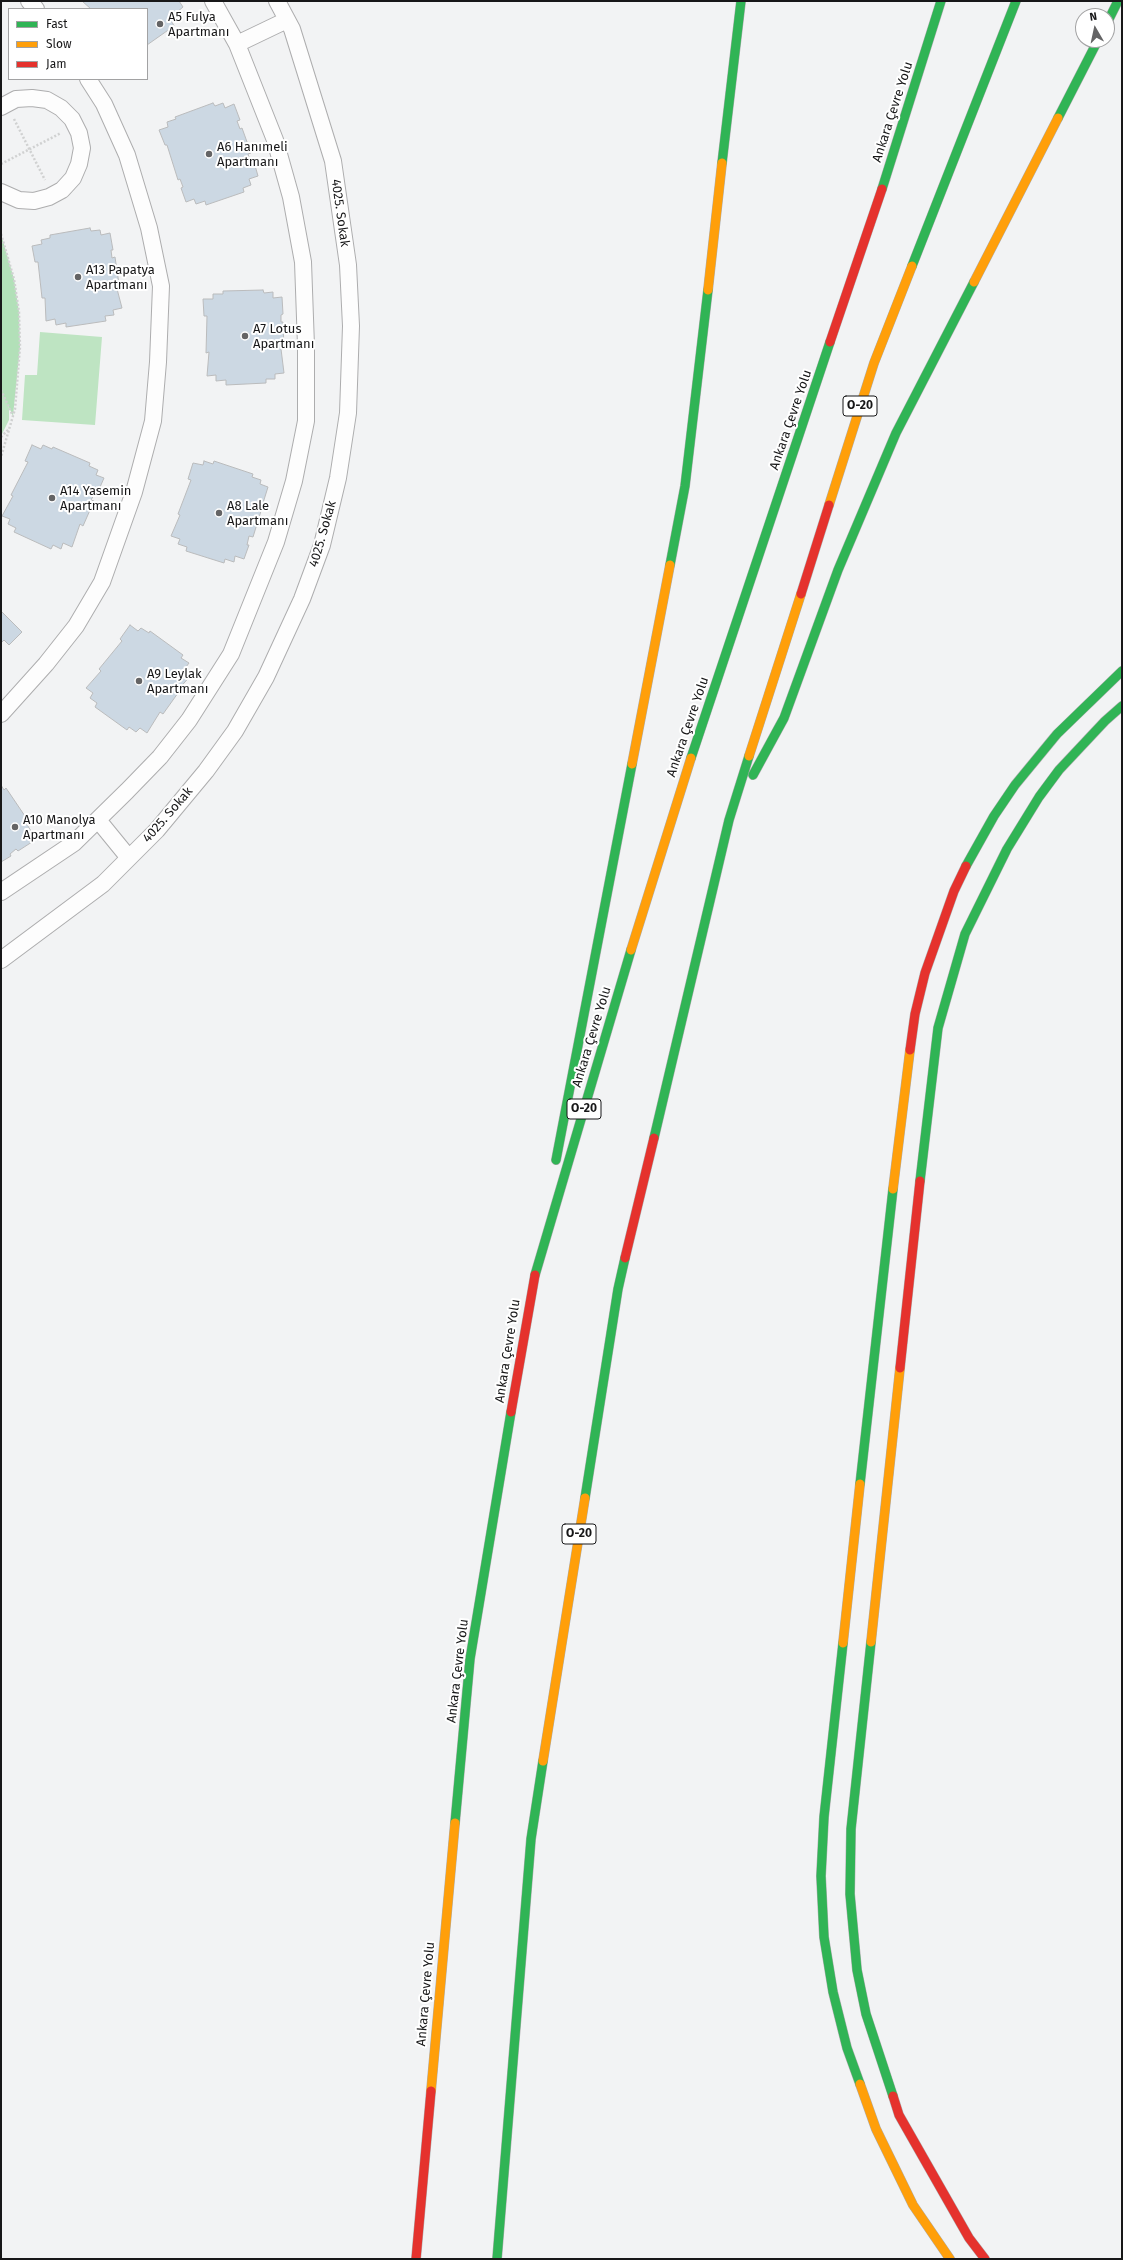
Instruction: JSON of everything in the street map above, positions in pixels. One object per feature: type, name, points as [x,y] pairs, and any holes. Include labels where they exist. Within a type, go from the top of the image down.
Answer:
[{"type":"main road","points":[[554,1166],[685,486],[741,1]]},
{"type":"main road","name":"Ankara Çevre Yolu","points":[[416,2259],[470,1659],[532,1284],[670,820],[882,188],[941,1]]},
{"type":"main road","name":"O-20","points":[[497,2259],[530,1839],[617,1297],[729,820],[874,363],[1016,1]]},
{"type":"main road","points":[[729,820],[784,718],[838,570],[896,433],[1094,48]]},
{"type":"main road","points":[[950,2259],[913,2205],[876,2129],[847,2048],[833,1992],[824,1937],[821,1876],[824,1817],[888,1229],[915,1014],[925,973],[954,891],[974,850],[994,816],[1015,785],[1057,734],[1122,670]]},
{"type":"main road","points":[[985,2259],[969,2238],[899,2115],[866,2014],[857,1970],[850,1894],[851,1829],[929,1093],[942,1013],[965,934],[978,903],[1007,849],[1039,797],[1059,770],[1105,721],[1122,706]]},
{"type":"main road","points":[[532,1284],[550,1190]]},
{"type":"street","points":[[1,892],[74,843],[160,757],[184,726],[231,654],[276,542],[294,481],[306,420],[306,346],[303,262],[291,197],[275,140],[237,44],[213,1]]},
{"type":"street","name":"4025. Sokak","points":[[1,960],[103,884],[157,830],[206,770],[235,731],[266,677],[302,600],[322,545],[338,478],[348,413],[351,326],[348,266],[333,160],[292,29],[277,1]]},
{"type":"street","points":[[237,44],[287,20]]},
{"type":"street","points":[[1,714],[46,664],[76,626],[102,582],[134,492],[153,421],[158,362],[160,279],[150,228],[127,155],[104,104],[89,80]]},
{"type":"street","points":[[1,192],[19,200],[34,201],[53,195],[62,190],[73,178],[80,164],[82,148],[79,133],[75,126],[61,108],[47,100],[32,98],[16,99],[4,105]]},
{"type":"street","points":[[98,820],[130,858]]},
{"type":"path","points":[[4,105],[30,149],[53,195]]},
{"type":"path","points":[[1,164],[75,126]]},
{"type":"path","points":[[1,234],[14,279],[19,312],[20,347],[13,416],[1,457]]},
{"type":"path","points":[[1,390],[13,416]]},
{"type":"path","points":[[1,437],[10,429]]},
{"type":"green space","points":[[1,234],[14,279],[19,312],[20,347],[13,416],[1,390]]},
{"type":"green space","points":[[40,332],[102,337],[95,425],[22,420],[25,375],[37,375]]},
{"type":"green space","points":[[1,390],[6,396],[9,408],[9,420],[1,436]]},
{"type":"building","name":"A5 Fulya Apartmanı","points":[[82,1],[179,1],[183,7],[176,13],[179,17],[172,22],[174,26],[148,44],[148,8],[90,8]]},
{"type":"building","name":"A6 Hanımeli Apartmanı","points":[[213,103],[215,106],[223,103],[225,108],[234,104],[240,120],[237,121],[240,129],[242,128],[251,153],[248,154],[251,163],[254,162],[258,176],[249,179],[251,185],[243,188],[244,192],[206,205],[205,201],[196,204],[194,199],[186,202],[181,188],[183,187],[180,179],[178,180],[167,145],[165,145],[159,130],[168,127],[167,122],[176,119],[175,117]]},
{"type":"building","name":"A13 Papatya Apartmanı","points":[[90,228],[91,231],[100,230],[101,235],[110,233],[113,250],[111,250],[112,258],[115,257],[119,284],[116,285],[122,308],[113,310],[114,315],[105,316],[106,321],[66,327],[66,323],[56,325],[55,319],[46,321],[45,298],[42,298],[38,262],[35,262],[32,246],[42,244],[41,240],[50,238],[50,235]]},
{"type":"building","name":"A7 Lotus Apartmanı","points":[[263,290],[264,293],[273,292],[273,298],[282,297],[283,314],[281,315],[281,322],[283,322],[284,349],[281,349],[284,373],[275,374],[275,379],[266,379],[266,383],[226,385],[226,380],[216,381],[216,375],[207,376],[209,352],[206,353],[207,316],[204,316],[203,299],[213,299],[213,294],[223,294],[223,291]]},
{"type":"building","name":"A14 Yasemin Apartmanı","points":[[32,445],[41,449],[43,445],[52,449],[53,447],[90,463],[89,466],[98,470],[96,475],[104,478],[97,494],[95,493],[91,500],[94,501],[83,526],[80,524],[72,547],[63,543],[61,549],[53,545],[51,549],[14,532],[16,528],[8,524],[10,519],[2,516],[13,496],[11,495],[28,462],[25,461]]},
{"type":"building","name":"A8 Lale Apartmanı","points":[[204,461],[213,464],[214,461],[253,474],[252,477],[261,480],[260,484],[268,487],[263,503],[261,503],[258,510],[261,511],[253,537],[249,536],[247,545],[249,545],[244,559],[235,556],[234,562],[225,559],[224,563],[186,551],[187,547],[178,544],[180,539],[171,536],[180,515],[178,514],[191,480],[188,479],[193,463],[203,465]]},
{"type":"building","points":[[1,611],[22,632],[9,645],[4,640],[1,643]]},
{"type":"building","name":"A9 Leylak Apartmanı","points":[[130,625],[138,631],[141,628],[149,633],[150,631],[183,655],[181,658],[189,663],[186,667],[193,673],[176,692],[178,693],[163,714],[160,712],[147,733],[140,728],[136,732],[129,727],[127,730],[95,707],[97,703],[90,698],[93,693],[86,688],[101,671],[99,669],[122,641],[120,639]]},
{"type":"building","name":"A10 Manolya Apartmanı","points":[[1,785],[4,790],[6,788],[29,822],[26,823],[31,831],[27,834],[32,842],[18,851],[16,849],[10,854],[11,856],[1,862]]},
{"type":"traffic: fast","points":[[722,163],[741,1]]},
{"type":"traffic: fast","points":[[882,189],[941,1]]},
{"type":"traffic: fast","points":[[912,266],[1016,1]]},
{"type":"traffic: fast","points":[[1114,8],[1118,1]]},
{"type":"traffic: fast","points":[[1058,118],[1094,48]]},
{"type":"traffic: fast","points":[[753,775],[784,718],[838,570],[896,433],[974,282]]},
{"type":"traffic: fast","points":[[670,565],[685,486],[708,290]]},
{"type":"traffic: fast","points":[[691,758],[830,342]]},
{"type":"traffic: fast","points":[[966,866],[994,816],[1015,785],[1057,734],[1122,671]]},
{"type":"traffic: fast","points":[[920,1181],[938,1028],[965,934],[1007,849],[1039,797],[1059,770],[1105,721],[1122,706]]},
{"type":"traffic: fast","points":[[654,1138],[729,820],[749,756]]},
{"type":"traffic: fast","points":[[556,1160],[632,764]]},
{"type":"traffic: fast","points":[[535,1275],[631,950]]},
{"type":"traffic: fast","points":[[860,1484],[893,1189]]},
{"type":"traffic: fast","points":[[585,1498],[618,1289],[625,1258]]},
{"type":"traffic: fast","points":[[455,1823],[470,1659],[511,1412]]},
{"type":"traffic: fast","points":[[871,1642],[851,1829],[850,1894],[857,1970],[866,2014],[893,2096]]},
{"type":"traffic: fast","points":[[843,1643],[824,1817],[821,1876],[824,1937],[833,1992],[847,2048],[860,2084]]},
{"type":"traffic: fast","points":[[497,2259],[531,1839],[543,1761]]},
{"type":"traffic: slow","points":[[974,282],[1058,118]]},
{"type":"traffic: slow","points":[[708,290],[722,163]]},
{"type":"traffic: slow","points":[[829,505],[874,363],[912,266]]},
{"type":"traffic: slow","points":[[632,764],[670,565]]},
{"type":"traffic: slow","points":[[749,756],[801,594]]},
{"type":"traffic: slow","points":[[631,950],[691,758]]},
{"type":"traffic: slow","points":[[893,1189],[910,1050]]},
{"type":"traffic: slow","points":[[871,1642],[900,1368]]},
{"type":"traffic: slow","points":[[843,1643],[860,1484]]},
{"type":"traffic: slow","points":[[543,1761],[585,1498]]},
{"type":"traffic: slow","points":[[431,2091],[455,1823]]},
{"type":"traffic: slow","points":[[860,2084],[876,2129],[913,2205],[950,2259]]},
{"type":"traffic: jam","points":[[830,342],[882,189]]},
{"type":"traffic: jam","points":[[801,594],[829,505]]},
{"type":"traffic: jam","points":[[910,1050],[915,1014],[925,973],[954,891],[966,866]]},
{"type":"traffic: jam","points":[[625,1258],[654,1138]]},
{"type":"traffic: jam","points":[[900,1368],[920,1181]]},
{"type":"traffic: jam","points":[[511,1412],[535,1275]]},
{"type":"traffic: jam","points":[[416,2259],[431,2091]]},
{"type":"traffic: jam","points":[[893,2096],[899,2115],[969,2238],[985,2259]]},
{"type":"place","name":"A5 Fulya Apartmanı","points":[[160,24]]},
{"type":"place","name":"A6 Hanımeli Apartmanı","points":[[209,154]]},
{"type":"place","name":"A13 Papatya Apartmanı","points":[[78,277]]},
{"type":"place","name":"A7 Lotus Apartmanı","points":[[245,336]]},
{"type":"place","name":"A14 Yasemin Apartmanı","points":[[52,498]]},
{"type":"place","name":"A8 Lale Apartmanı","points":[[219,513]]},
{"type":"place","name":"A9 Leylak Apartmanı","points":[[139,681]]},
{"type":"place","name":"A10 Manolya Apartmanı","points":[[15,827]]}]
